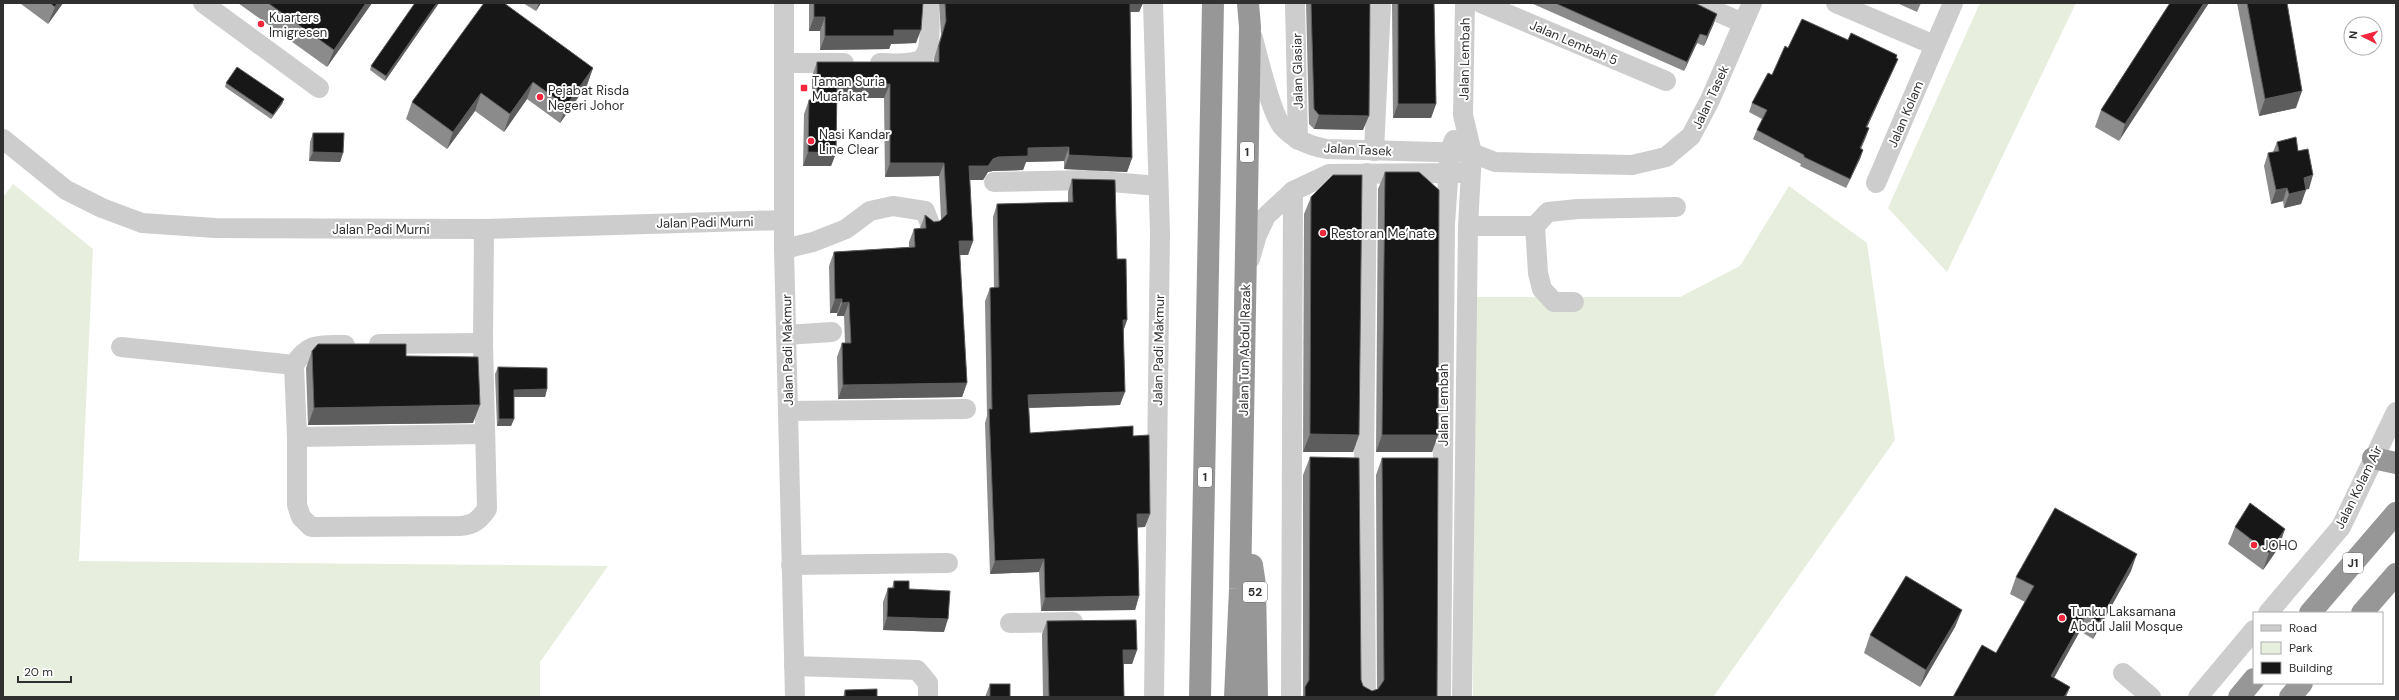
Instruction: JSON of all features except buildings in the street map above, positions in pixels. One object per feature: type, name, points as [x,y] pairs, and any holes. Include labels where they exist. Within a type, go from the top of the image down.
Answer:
[{"type":"highway","name":"1","points":[[1200,697],[1213,3]]},
{"type":"highway","name":"Jalan Tun Abdul Razak","points":[[1235,697],[1240,589],[1240,487],[1246,276],[1250,27],[1248,3]]},
{"type":"highway","points":[[2373,458],[2396,463]]},
{"type":"highway","name":"52","points":[[1240,487],[1255,585],[1257,697]]},
{"type":"highway","name":"J1","points":[[2311,612],[2396,512]]},
{"type":"highway","points":[[2363,612],[2396,574]]},
{"type":"highway","points":[[2238,697],[2253,680]]},
{"type":"highway","points":[[2290,697],[2301,684]]},
{"type":"street","points":[[203,3],[319,88]]},
{"type":"street","name":"Jalan Padi Makmur","points":[[784,3],[784,249],[795,697]]},
{"type":"street","points":[[784,64],[918,61],[925,55],[929,46],[929,3]]},
{"type":"street","name":"Jalan Padi Makmur","points":[[1153,3],[1160,232],[1148,621],[1154,697]]},
{"type":"street","name":"Jalan Glasiar","points":[[1295,3],[1298,140]]},
{"type":"street","points":[[1374,151],[1381,3]]},
{"type":"street","name":"Jalan Lembah","points":[[1462,697],[1468,226],[1472,174],[1472,153],[1463,115],[1465,3]]},
{"type":"street","name":"Jalan Lembah 5","points":[[1481,3],[1666,81]]},
{"type":"street","points":[[1697,3],[1743,22]]},
{"type":"street","name":"Jalan Tasek","points":[[1250,27],[1265,82],[1281,125],[1298,140],[1310,146],[1327,149],[1374,151],[1450,151],[1472,153],[1495,162],[1632,165],[1666,157],[1691,136],[1710,100],[1752,3]]},
{"type":"street","points":[[1836,3],[1934,46]]},
{"type":"street","name":"Jalan Kolam","points":[[1876,183],[1953,3]]},
{"type":"street","name":"Jalan Lembah","points":[[1441,697],[1435,464],[1448,172],[1450,151],[1463,115]]},
{"type":"street","name":"Jalan Padi Murni","points":[[3,139],[66,190],[102,208],[142,223],[215,228],[484,229],[784,220]]},
{"type":"street","name":"Jalan Tasek","points":[[1246,276],[1257,235],[1266,216],[1293,192],[1329,174],[1448,172],[1472,174],[1495,162]]},
{"type":"street","points":[[1366,697],[1364,464],[1367,173]]},
{"type":"street","points":[[994,182],[1089,180],[1158,186]]},
{"type":"street","points":[[1291,697],[1301,463],[1293,192]]},
{"type":"street","points":[[784,249],[812,242],[846,229],[870,211],[893,206],[925,211],[930,224]]},
{"type":"street","points":[[1574,302],[1554,302],[1542,288],[1538,273],[1535,226],[1548,212],[1578,209],[1676,207]]},
{"type":"street","points":[[1468,226],[1535,226]]},
{"type":"street","points":[[483,343],[313,345],[300,356],[294,365],[297,437],[297,505],[301,517],[311,527],[472,525],[480,519],[487,509],[483,343],[484,229]]},
{"type":"street","points":[[786,335],[832,332]]},
{"type":"street","points":[[120,347],[294,365]]},
{"type":"street","points":[[788,411],[966,409]]},
{"type":"street","name":"Jalan Kolam Air","points":[[2269,612],[2341,527],[2396,412]]},
{"type":"street","points":[[297,437],[485,434]]},
{"type":"street","points":[[1435,464],[1464,464]]},
{"type":"street","points":[[791,565],[948,563]]},
{"type":"street","points":[[1010,623],[1094,622]]},
{"type":"street","points":[[2198,697],[2253,631]]},
{"type":"street","points":[[794,666],[917,670],[928,683],[928,697]]},
{"type":"street","points":[[2123,673],[2151,697]]},
{"type":"green space","points":[[1980,3],[2076,3],[1947,272],[1888,208]]},
{"type":"green space","points":[[13,184],[93,249],[79,561],[608,566],[540,662],[540,697],[3,697],[3,197]]},
{"type":"green space","points":[[1789,186],[1867,243],[1895,440],[1713,697],[1473,697],[1474,297],[1680,297],[1740,266]]},
{"type":"place","name":"Kuarters Imigresen","points":[[261,24]]},
{"type":"place","name":"Taman Suria Muafakat","points":[[804,88]]},
{"type":"place","name":"Pejabat Risda Negeri Johor","points":[[540,97]]},
{"type":"place","name":"Nasi Kandar Line Clear","points":[[811,141]]},
{"type":"place","name":"Restoran Me’nate","points":[[1323,233]]},
{"type":"place","name":"JOHO","points":[[2254,545]]},
{"type":"place","name":"Tunku Laksamana Abdul Jalil Mosque","points":[[2062,618]]}]
